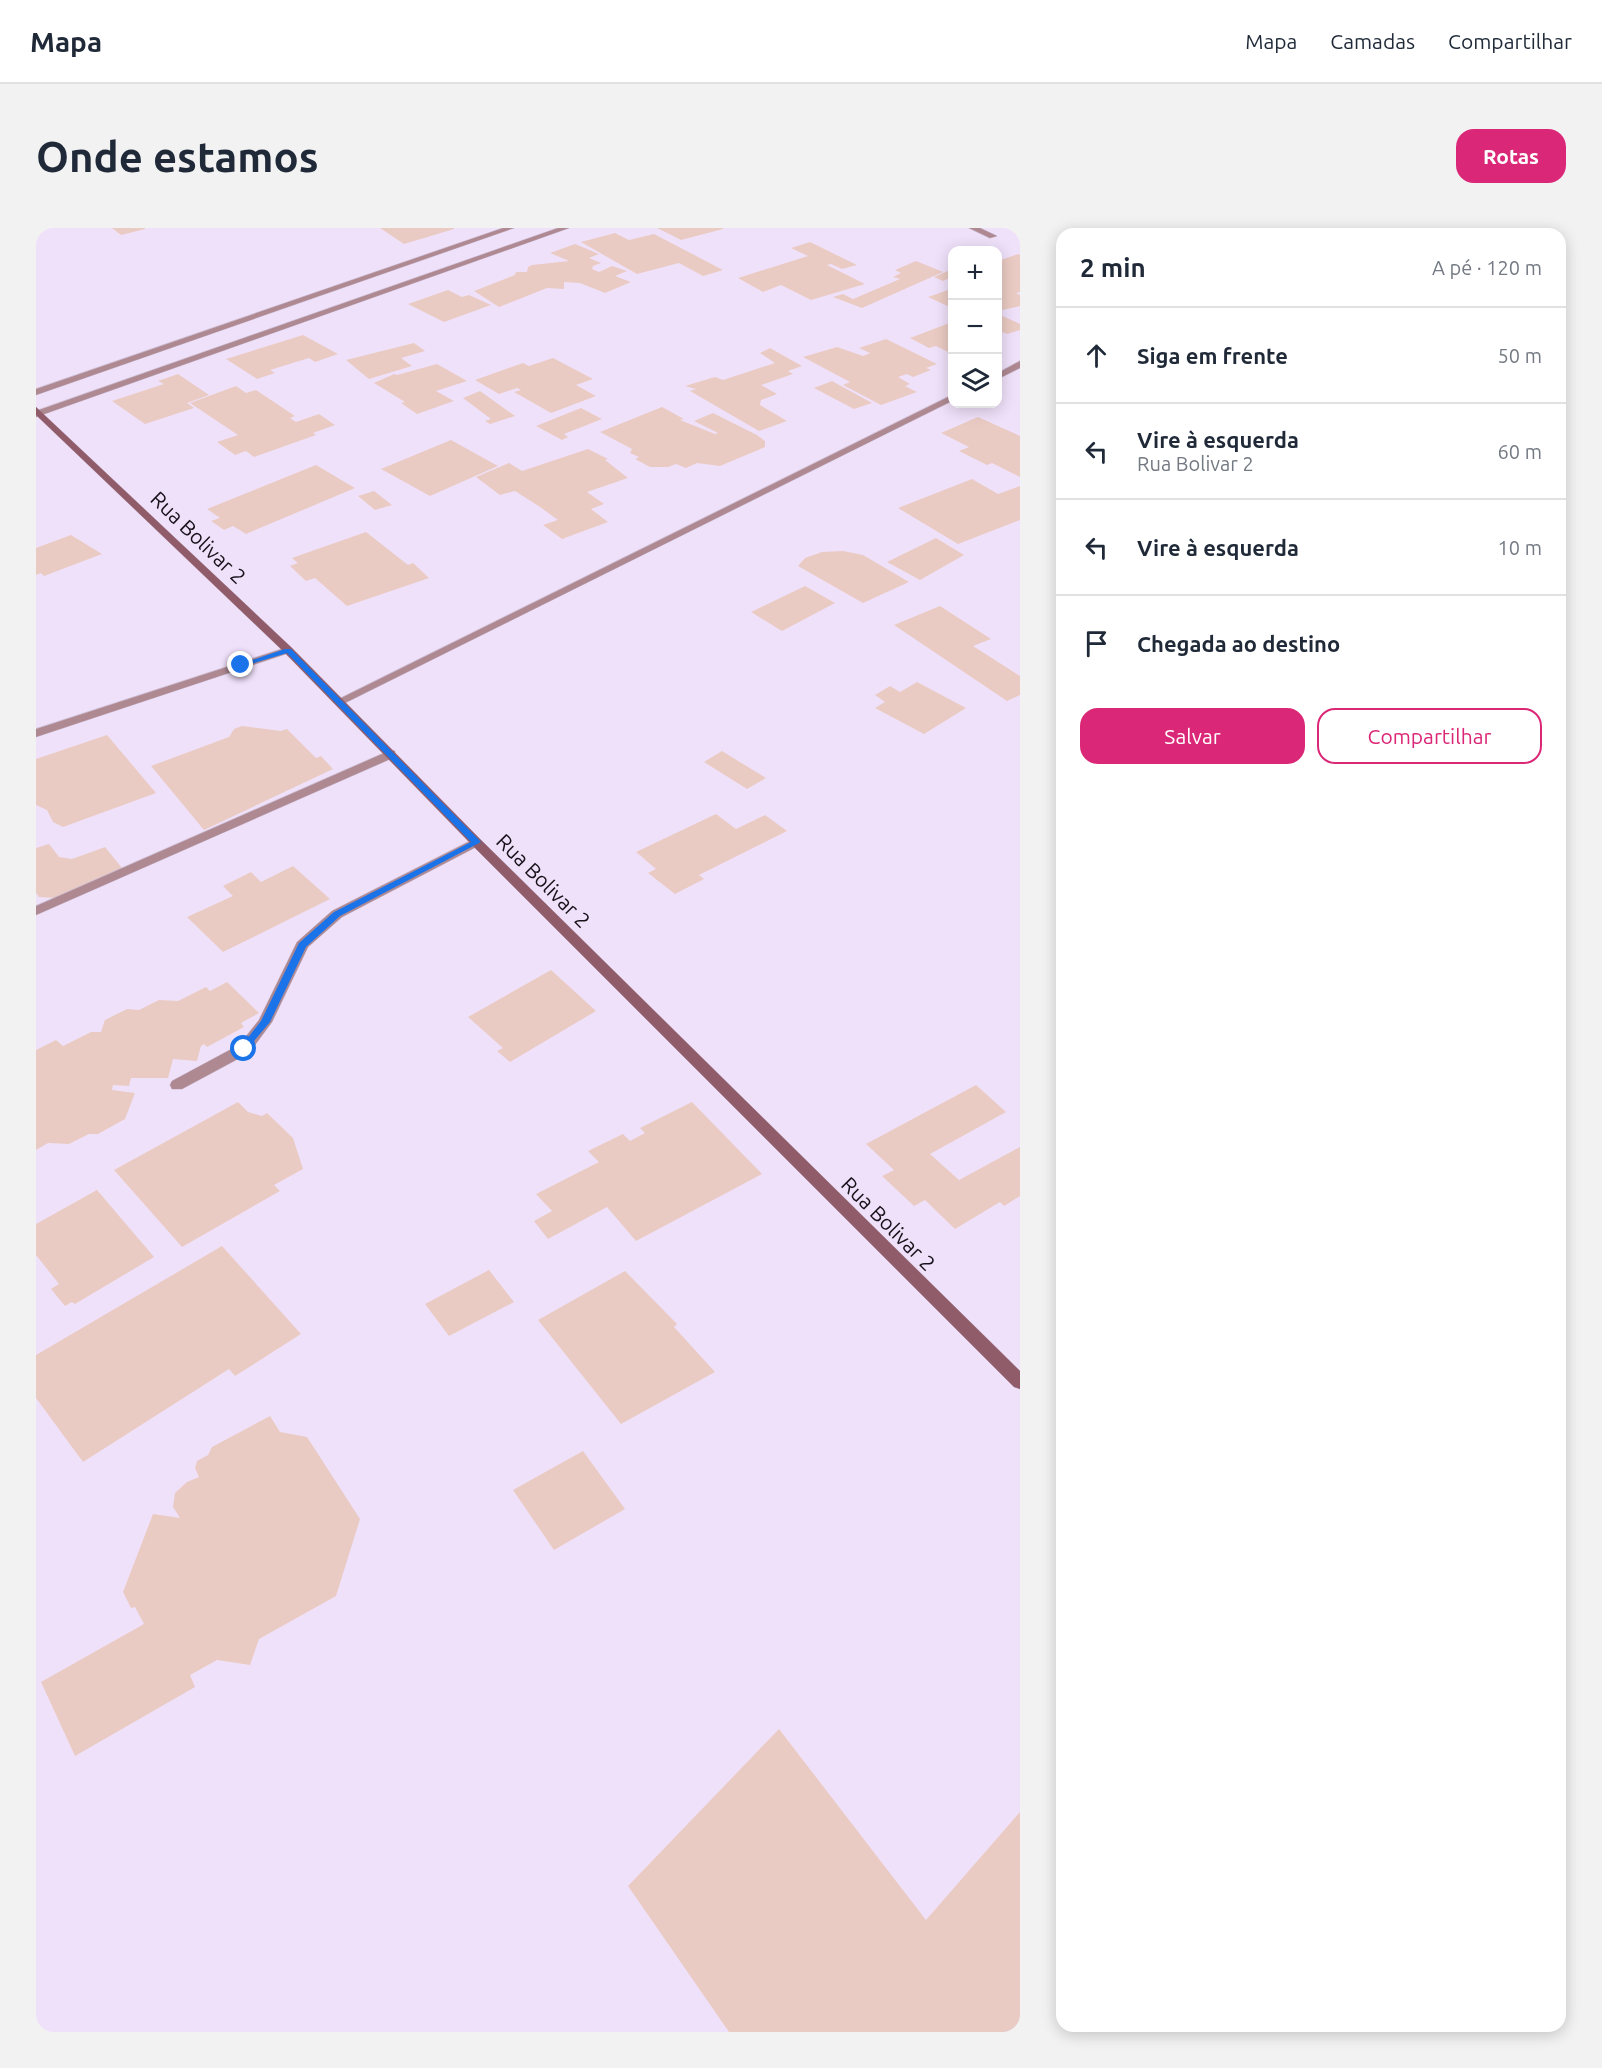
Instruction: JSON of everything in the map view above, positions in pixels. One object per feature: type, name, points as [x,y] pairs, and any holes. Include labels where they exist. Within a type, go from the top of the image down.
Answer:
[{"type":"street","points":[[36,392],[510,228]]},
{"type":"street","points":[[37,412],[565,228]]},
{"type":"street","points":[[973,228],[993,236]]},
{"type":"street","points":[[1002,373],[1020,364]]},
{"type":"street","points":[[339,702],[948,400]]},
{"type":"street","name":"Rua Bolivar 2","points":[[37,412],[288,650],[477,842],[1020,1382]]},
{"type":"street","points":[[36,733],[288,650]]},
{"type":"street","points":[[36,911],[391,754]]},
{"type":"street","points":[[177,1085],[244,1049],[265,1022],[302,945],[337,914],[477,842]]},
{"type":"building","points":[[112,228],[145,228],[145,229],[121,235]]},
{"type":"building","points":[[380,228],[454,228],[454,229],[404,244]]},
{"type":"building","points":[[657,228],[723,228],[723,229],[681,240]]},
{"type":"building","points":[[615,233],[629,240],[654,234],[723,270],[703,276],[679,263],[637,274],[581,242]]},
{"type":"building","points":[[810,242],[857,265],[842,269],[831,264],[827,265],[865,284],[811,300],[781,285],[763,292],[738,278],[808,256],[791,248]]},
{"type":"building","points":[[575,244],[599,254],[589,258],[601,263],[593,266],[592,269],[599,272],[612,266],[627,271],[615,276],[631,282],[605,293],[580,283],[564,282],[564,289],[547,288],[499,307],[474,291],[515,275],[516,272],[527,272],[528,267],[532,265],[569,261],[550,253]]},
{"type":"building","points":[[1020,255],[1020,292],[1016,293],[1020,295],[1020,306],[1002,310],[1002,300],[1002,260]]},
{"type":"building","points":[[916,261],[943,272],[862,308],[833,297],[843,294],[853,299],[900,279],[893,277],[901,273],[895,270]]},
{"type":"building","points":[[948,271],[948,279],[943,281],[934,277]]},
{"type":"building","points":[[448,290],[462,297],[469,295],[491,305],[444,322],[408,304]]},
{"type":"building","points":[[948,290],[948,306],[928,297]]},
{"type":"building","points":[[1002,316],[1020,324],[1020,330],[1007,334],[1002,332]]},
{"type":"building","points":[[948,324],[948,352],[936,346],[929,348],[910,338]]},
{"type":"building","points":[[303,335],[338,354],[315,362],[309,358],[270,370],[275,373],[257,379],[226,359]]},
{"type":"building","points":[[886,339],[937,364],[926,368],[931,370],[913,377],[907,374],[898,377],[910,384],[905,386],[917,392],[881,405],[843,385],[850,382],[803,357],[837,347],[863,356],[870,353],[859,348]]},
{"type":"building","points":[[414,343],[425,351],[401,358],[412,366],[369,379],[346,360]]},
{"type":"building","points":[[770,348],[802,366],[788,371],[793,374],[761,385],[777,394],[761,400],[760,405],[787,421],[759,431],[690,391],[696,389],[685,386],[715,377],[723,380],[775,363],[760,353]]},
{"type":"building","points":[[553,358],[593,379],[576,385],[596,396],[551,413],[514,392],[521,390],[517,388],[499,394],[475,380],[523,363],[529,366]]},
{"type":"building","points":[[437,364],[467,381],[436,391],[454,401],[417,414],[401,403],[405,402],[374,383],[394,374]]},
{"type":"building","points":[[178,374],[209,395],[187,403],[194,408],[145,424],[112,401],[164,384],[158,381]]},
{"type":"building","points":[[832,381],[872,403],[854,409],[814,388]]},
{"type":"building","points":[[236,386],[246,393],[256,390],[295,416],[290,418],[296,422],[319,414],[335,425],[313,433],[316,435],[254,457],[246,451],[235,455],[217,442],[238,435],[190,403]]},
{"type":"building","points":[[480,391],[515,416],[490,424],[485,421],[491,419],[463,398]]},
{"type":"building","points":[[662,407],[684,419],[680,420],[715,434],[718,433],[694,421],[713,413],[757,435],[765,441],[765,447],[720,466],[697,463],[686,468],[676,464],[668,467],[650,467],[635,459],[639,457],[630,453],[632,449],[600,432]]},
{"type":"building","points":[[581,408],[602,419],[564,434],[568,437],[562,440],[536,426]]},
{"type":"building","points":[[978,417],[1020,436],[1020,477],[992,463],[987,465],[959,451],[969,447],[941,433]]},
{"type":"building","points":[[451,440],[498,466],[430,496],[381,469]]},
{"type":"building","points":[[588,449],[608,459],[605,460],[628,478],[587,492],[604,504],[591,509],[608,522],[562,539],[543,525],[558,520],[540,507],[515,491],[500,495],[476,477],[509,463],[522,471]]},
{"type":"building","points":[[316,465],[355,488],[246,534],[233,526],[224,530],[211,521],[220,518],[207,509]]},
{"type":"building","points":[[972,479],[998,494],[1020,486],[1020,520],[958,544],[898,508]]},
{"type":"building","points":[[374,491],[392,505],[375,510],[358,496]]},
{"type":"building","points":[[366,532],[408,565],[413,563],[429,578],[347,606],[315,578],[306,581],[290,566],[298,563],[292,558]]},
{"type":"building","points":[[71,535],[102,554],[44,576],[41,573],[36,575],[36,548]]},
{"type":"building","points":[[936,538],[964,555],[920,580],[887,562]]},
{"type":"building","points":[[843,551],[863,555],[909,582],[863,603],[798,566],[805,558],[822,552]]},
{"type":"building","points":[[805,586],[835,603],[782,631],[751,612]]},
{"type":"building","points":[[940,606],[991,639],[973,646],[1020,676],[1020,695],[1007,701],[894,625]]},
{"type":"building","points":[[917,682],[966,708],[924,734],[875,708],[885,702],[875,695],[890,686],[900,692]]},
{"type":"building","points":[[242,726],[281,731],[287,729],[316,758],[321,756],[333,769],[204,830],[151,766],[229,737],[234,729]]},
{"type":"building","points":[[107,735],[156,793],[63,827],[53,822],[47,810],[36,805],[36,759]]},
{"type":"building","points":[[722,751],[766,778],[747,789],[704,762]]},
{"type":"building","points":[[716,814],[736,829],[765,815],[787,831],[699,875],[704,879],[675,894],[648,873],[656,869],[636,852]]},
{"type":"building","points":[[49,844],[59,857],[72,859],[105,847],[122,868],[56,898],[39,897],[36,893],[36,848]]},
{"type":"building","points":[[293,866],[330,899],[223,952],[187,917],[233,896],[223,886],[251,872],[261,882]]},
{"type":"building","points":[[551,970],[596,1011],[510,1062],[497,1051],[503,1048],[468,1017]]},
{"type":"building","points":[[227,982],[259,1013],[241,1023],[244,1027],[207,1047],[204,1044],[201,1046],[197,1061],[173,1059],[168,1078],[131,1078],[129,1086],[113,1085],[112,1090],[135,1093],[125,1119],[98,1134],[89,1134],[69,1144],[48,1143],[36,1150],[36,1050],[56,1040],[63,1046],[91,1032],[101,1032],[105,1020],[127,1009],[139,1010],[159,1000],[178,1001],[206,987],[210,991]]},
{"type":"building","points":[[976,1085],[1006,1112],[930,1154],[959,1180],[1020,1147],[1020,1196],[1004,1206],[1000,1202],[955,1229],[925,1200],[914,1206],[882,1176],[894,1170],[866,1144]]},
{"type":"building","points":[[238,1102],[248,1112],[262,1116],[267,1113],[293,1138],[303,1169],[274,1185],[280,1191],[182,1247],[114,1170]]},
{"type":"building","points":[[692,1102],[762,1174],[636,1241],[607,1207],[548,1239],[534,1221],[552,1211],[536,1194],[599,1162],[588,1151],[623,1134],[630,1141],[645,1133],[640,1128]]},
{"type":"building","points":[[97,1190],[154,1257],[75,1304],[72,1302],[65,1306],[51,1289],[59,1284],[36,1255],[36,1224]]},
{"type":"building","points":[[222,1246],[301,1334],[235,1376],[229,1369],[83,1462],[36,1398],[36,1355]]},
{"type":"building","points":[[489,1270],[514,1302],[449,1336],[425,1304]]},
{"type":"building","points":[[625,1271],[677,1324],[674,1327],[715,1372],[621,1424],[538,1320]]},
{"type":"building","points":[[270,1416],[280,1432],[307,1437],[360,1519],[336,1596],[259,1639],[250,1665],[217,1660],[190,1675],[195,1687],[75,1756],[41,1682],[144,1624],[135,1607],[131,1608],[123,1592],[153,1514],[180,1518],[173,1507],[175,1493],[187,1482],[199,1477],[195,1468],[197,1461],[208,1455],[212,1447]]},
{"type":"building","points":[[583,1451],[625,1509],[554,1550],[513,1490]]},
{"type":"building","points":[[779,1729],[926,1920],[1020,1812],[1020,2032],[729,2032],[628,1886]]},
{"type":"route","points":[[241,665],[288,650],[477,842],[337,914],[302,945],[282,982],[265,1022],[244,1049]]}]
